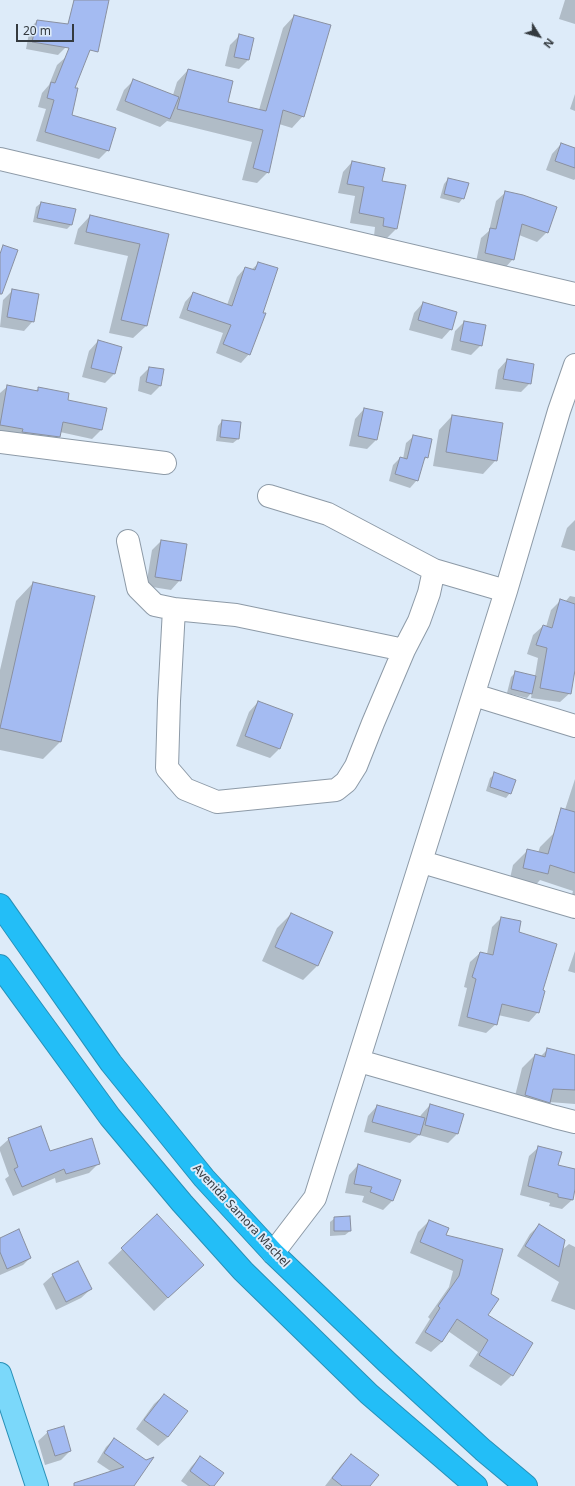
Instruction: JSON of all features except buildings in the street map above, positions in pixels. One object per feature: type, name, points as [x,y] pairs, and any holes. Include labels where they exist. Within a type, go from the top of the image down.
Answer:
[{"type":"highway","name":"Avenida Samora Machel","points":[[0,905],[112,1063],[204,1178],[273,1253],[388,1363],[483,1450],[526,1486]]},
{"type":"highway","points":[[0,966],[110,1117],[182,1203],[243,1271],[369,1394],[476,1486]]},
{"type":"main road","points":[[0,1374],[37,1486]]},
{"type":"street","points":[[0,159],[575,294]]},
{"type":"street","points":[[273,1253],[315,1198],[422,862],[506,591],[559,411],[575,365]]},
{"type":"street","points":[[0,442],[166,463]]},
{"type":"street","points":[[269,496],[328,514],[434,570],[506,591]]},
{"type":"street","points":[[128,541],[138,588],[155,604],[174,609],[236,615],[404,650]]},
{"type":"street","points":[[174,609],[167,768],[185,790],[217,802],[336,790],[346,782],[356,766],[404,650],[419,621],[429,593],[434,570]]},
{"type":"street","points":[[474,695],[575,726]]},
{"type":"street","points":[[422,862],[575,907]]},
{"type":"street","points":[[359,1061],[575,1122]]}]
